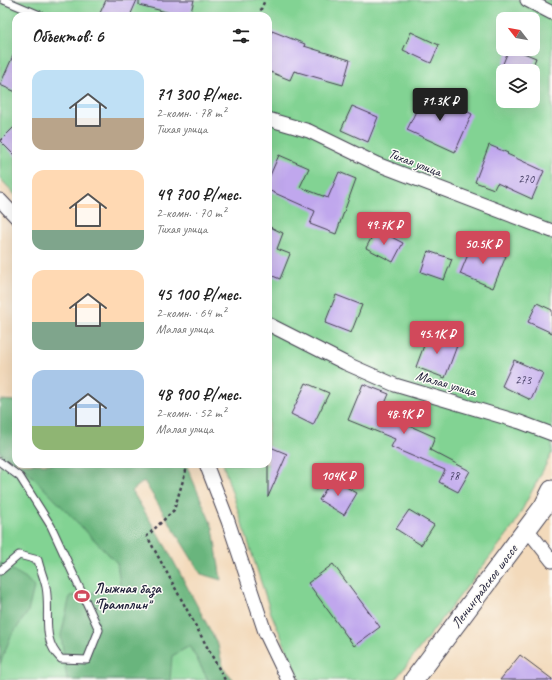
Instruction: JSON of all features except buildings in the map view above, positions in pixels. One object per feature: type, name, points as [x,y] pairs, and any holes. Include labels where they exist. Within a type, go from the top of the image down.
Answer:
[{"type":"main road","name":"Ленинградское шоссе","points":[[414,680],[526,529],[552,490]]},
{"type":"street","points":[[527,0],[552,13]]},
{"type":"street","name":"Тихая улица","points":[[272,120],[309,131],[377,164],[552,231]]},
{"type":"street","points":[[0,200],[12,213]]},
{"type":"street","name":"Малая улица","points":[[272,326],[395,385],[520,422],[552,434]]},
{"type":"street","points":[[208,468],[228,521],[265,632],[288,680]]},
{"type":"street","points":[[526,529],[552,562]]},
{"type":"lane","points":[[4,0],[32,12]]},
{"type":"lane","points":[[0,462],[20,477],[51,526],[82,590],[99,630],[87,660],[61,659],[54,652],[47,632],[46,588],[38,560],[19,555],[0,571]]},
{"type":"path","points":[[260,12],[265,0]]},
{"type":"path","points":[[187,468],[174,510],[147,536],[225,680]]},
{"type":"green space","points":[[0,0],[552,0],[552,453],[513,527],[395,680],[300,680],[271,613],[224,468],[272,468],[272,12],[12,12],[12,192],[0,178]]},
{"type":"green space","points":[[0,400],[12,401],[12,460],[0,452]]},
{"type":"green space","name":"Лыжная база \"Трамплин\"","points":[[0,435],[12,445],[12,468],[41,468],[138,547],[208,680],[0,680]]},
{"type":"green space","points":[[24,468],[188,468],[213,528],[221,580],[201,574],[144,481],[132,491],[166,547],[218,645],[223,668],[234,680],[208,680],[190,646],[172,656],[170,680],[67,680],[61,635],[70,596],[102,591],[120,584],[117,563]]},
{"type":"green space","points":[[0,563],[26,578],[34,587],[28,612],[11,636],[0,664]]},
{"type":"place","name":"Лыжная база \"Трамплин\"","points":[[82,596]]}]
